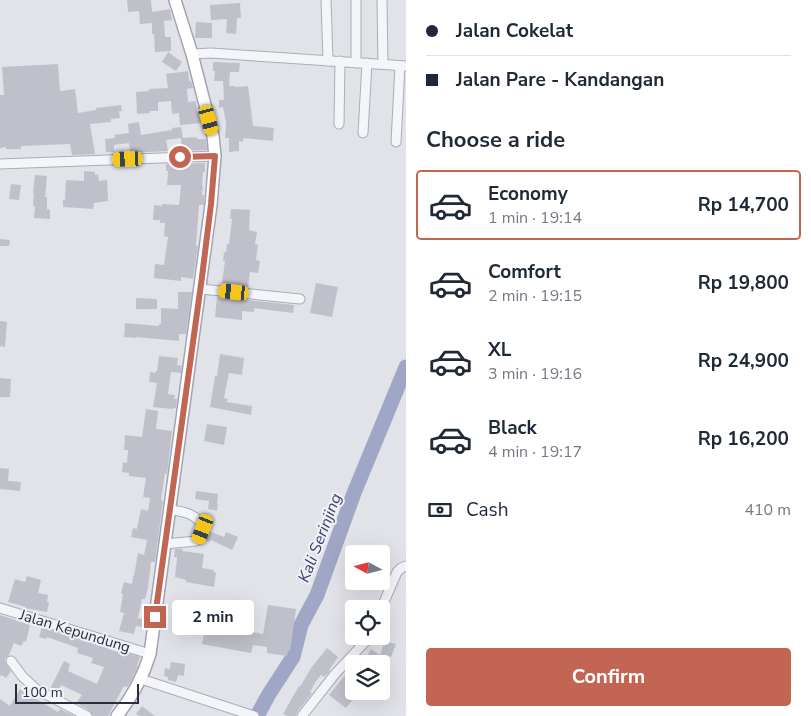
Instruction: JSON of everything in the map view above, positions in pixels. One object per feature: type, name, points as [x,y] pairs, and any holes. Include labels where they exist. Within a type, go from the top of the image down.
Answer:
[{"type":"main road","points":[[117,716],[141,679],[150,654],[200,289],[215,156],[213,136],[192,54],[175,0]]},
{"type":"street","points":[[326,0],[328,61]]},
{"type":"street","points":[[356,0],[356,63]]},
{"type":"street","points":[[382,0],[383,64]]},
{"type":"street","points":[[192,54],[211,53],[403,66],[396,142]]},
{"type":"street","points":[[339,124],[340,61]]},
{"type":"street","points":[[363,133],[367,63]]},
{"type":"street","points":[[0,164],[215,156]]},
{"type":"street","points":[[200,289],[300,300]]},
{"type":"street","points":[[165,544],[196,541],[203,529],[201,523],[187,513],[170,510]]},
{"type":"street","points":[[385,600],[397,572],[406,566]]},
{"type":"street","name":"Jalan Kepundung","points":[[0,608],[150,654]]},
{"type":"street","points":[[302,716],[322,689],[362,645]]},
{"type":"street","points":[[11,662],[36,689],[86,716]]},
{"type":"street","points":[[141,679],[254,716]]},
{"type":"building","points":[[127,0],[151,0],[152,12],[170,9],[172,20],[164,21],[165,37],[171,37],[171,51],[155,52],[152,23],[140,24],[139,11],[128,12]]},
{"type":"building","points":[[240,3],[241,18],[237,18],[236,34],[226,33],[227,19],[211,20],[210,5]]},
{"type":"building","points":[[196,22],[212,23],[212,38],[195,38]]},
{"type":"building","points":[[168,52],[182,62],[176,71],[162,62]]},
{"type":"building","points":[[213,62],[240,63],[239,72],[230,72],[229,86],[248,86],[253,126],[274,128],[273,141],[243,138],[243,142],[239,141],[239,151],[229,152],[229,138],[225,138],[226,123],[223,107],[219,108],[219,100],[224,100],[223,81],[214,81],[215,71],[213,71]]},
{"type":"building","points":[[58,64],[60,91],[75,89],[78,113],[96,110],[96,108],[121,105],[122,111],[119,111],[120,118],[111,119],[111,122],[90,124],[95,154],[72,155],[70,144],[21,146],[21,149],[0,148],[0,95],[4,95],[2,67]]},
{"type":"building","points":[[188,71],[189,81],[191,81],[193,88],[187,89],[188,102],[196,101],[197,112],[199,112],[202,123],[180,125],[179,113],[172,114],[171,101],[158,102],[158,111],[137,114],[136,92],[168,88],[166,74]]},
{"type":"building","points":[[139,122],[141,135],[181,127],[183,138],[197,137],[197,139],[206,139],[207,150],[182,151],[181,138],[166,140],[168,151],[130,153],[129,143],[114,145],[114,152],[106,152],[105,139],[115,138],[114,135],[129,133],[128,124]]},
{"type":"building","points":[[205,163],[202,186],[204,204],[199,205],[196,246],[198,246],[193,279],[181,277],[181,281],[154,278],[155,264],[164,265],[168,237],[164,236],[165,223],[160,223],[160,220],[153,220],[154,205],[179,205],[181,185],[167,185],[168,171],[166,171],[166,164]]},
{"type":"building","points":[[84,171],[95,172],[95,175],[98,174],[99,181],[107,180],[108,201],[94,203],[93,209],[63,207],[66,180],[84,181]]},
{"type":"building","points":[[35,175],[47,176],[45,197],[47,197],[47,209],[50,210],[50,219],[34,218],[33,193]]},
{"type":"building","points":[[11,184],[21,185],[19,200],[9,199]]},
{"type":"building","points":[[231,209],[250,210],[249,230],[257,232],[255,244],[258,245],[256,260],[260,261],[258,273],[250,272],[248,287],[222,283],[225,261],[223,261],[224,252],[226,253],[227,244],[229,244],[232,219],[230,219]]},
{"type":"building","points":[[0,239],[10,240],[9,246],[0,246]]},
{"type":"building","points":[[316,283],[338,287],[332,317],[310,313]]},
{"type":"building","points":[[178,292],[192,292],[186,334],[179,334],[179,341],[124,337],[125,323],[159,326],[161,324],[161,308],[178,309]]},
{"type":"building","points":[[217,297],[294,305],[293,313],[254,308],[254,312],[242,311],[242,320],[215,317]]},
{"type":"building","points":[[136,298],[157,299],[157,309],[136,309]]},
{"type":"building","points":[[0,321],[7,322],[5,347],[0,346]]},
{"type":"building","points":[[220,354],[244,358],[242,375],[229,373],[224,398],[228,399],[227,402],[252,406],[251,415],[210,407]]},
{"type":"building","points":[[159,356],[178,358],[177,365],[182,366],[181,373],[171,372],[168,394],[175,395],[174,399],[177,399],[176,408],[173,409],[153,407],[157,383],[149,382],[150,372],[155,373],[157,371]]},
{"type":"building","points":[[0,378],[11,379],[10,397],[0,397]]},
{"type":"building","points":[[146,409],[158,411],[156,429],[172,431],[167,474],[165,473],[161,500],[163,501],[155,562],[151,562],[148,588],[145,599],[142,599],[138,618],[147,620],[146,627],[136,626],[134,634],[119,631],[124,613],[120,612],[123,594],[121,593],[124,582],[132,584],[138,553],[144,555],[147,540],[131,537],[133,528],[137,529],[141,509],[148,511],[150,498],[143,497],[146,478],[129,476],[129,473],[122,472],[123,462],[127,463],[128,450],[124,450],[125,435],[142,437]]},
{"type":"building","points":[[207,424],[227,427],[224,445],[204,441]]},
{"type":"building","points":[[0,468],[9,469],[8,481],[21,482],[20,491],[0,489]]},
{"type":"building","points":[[196,491],[218,494],[217,511],[208,509],[209,501],[195,499]]},
{"type":"building","points":[[209,531],[224,537],[226,532],[238,537],[232,550],[211,540],[210,542],[205,541]]},
{"type":"building","points":[[175,549],[204,554],[202,568],[214,570],[216,573],[214,587],[186,582],[186,580],[175,577],[177,557],[174,557]]},
{"type":"building","points":[[27,576],[41,580],[38,593],[48,595],[47,612],[25,608],[8,602],[15,579],[25,582]]},
{"type":"building","points":[[193,601],[224,606],[220,626],[263,634],[268,605],[296,609],[290,651],[288,651],[287,656],[267,653],[267,647],[253,645],[251,653],[202,644],[207,620],[190,617]]},
{"type":"building","points":[[225,603],[236,605],[234,613],[224,611]]},
{"type":"building","points":[[0,615],[30,625],[26,642],[24,641],[21,646],[14,643],[9,655],[5,659],[11,671],[6,678],[1,675],[0,677]]},
{"type":"building","points":[[42,627],[117,652],[117,650],[140,657],[130,683],[127,687],[124,686],[108,716],[93,716],[90,711],[76,703],[82,695],[61,685],[57,693],[50,689],[64,661],[70,664],[68,671],[97,684],[104,667],[91,663],[93,658],[77,653],[78,648],[47,637],[46,639],[39,637]]},
{"type":"building","points":[[390,642],[396,644],[391,657],[390,655],[380,655],[384,645],[390,645]]},
{"type":"building","points":[[327,648],[338,657],[330,671],[324,677],[321,675],[316,681],[310,692],[312,693],[296,716],[283,714],[311,668]]},
{"type":"building","points":[[371,649],[380,655],[367,655]]},
{"type":"building","points":[[171,662],[185,664],[184,676],[178,675],[176,682],[168,680],[168,677],[164,676],[165,668],[170,669]]},
{"type":"building","points":[[345,675],[345,700],[352,700],[346,708],[329,695]]},
{"type":"building","points":[[20,689],[58,712],[60,709],[74,716],[0,716],[0,699],[10,706]]},
{"type":"building","points":[[142,706],[155,716],[139,716],[136,714]]},
{"type":"waterway","name":"Kali Serinjing","points":[[257,716],[293,657],[301,625],[317,595],[354,493],[406,367]]},
{"type":"route","points":[[155,617],[202,277],[215,156],[180,157]]}]
